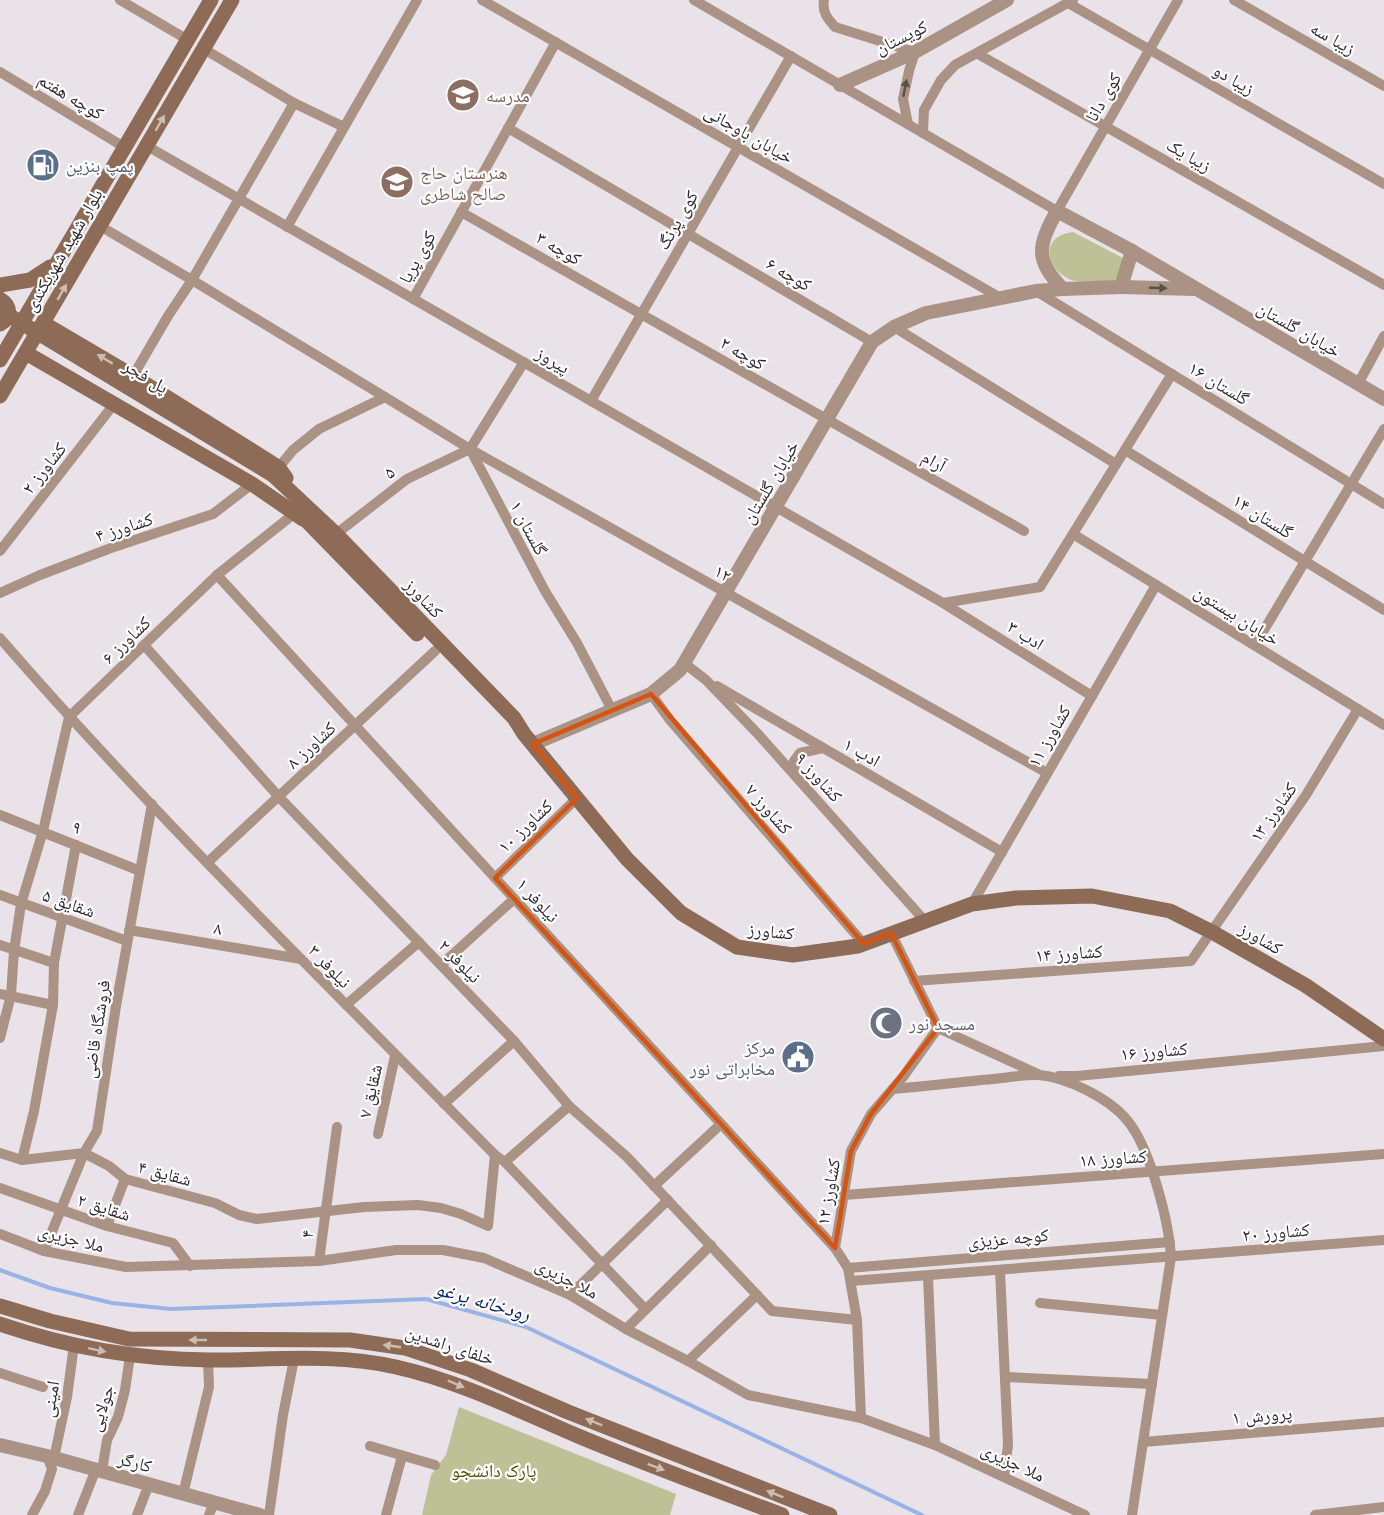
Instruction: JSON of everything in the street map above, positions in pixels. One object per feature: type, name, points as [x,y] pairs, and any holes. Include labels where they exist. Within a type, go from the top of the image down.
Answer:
[{"type":"main road","name":"بلوار شهید شهریکندی","points":[[0,360],[211,0]]},
{"type":"main road","name":"بلوار شهید شهریکندی","points":[[0,396],[232,0]]},
{"type":"main road","points":[[0,285],[30,280],[44,273],[57,261]]},
{"type":"main road","points":[[0,299],[6,304],[9,312],[6,320],[0,322]]},
{"type":"main road","name":"پل فجر","points":[[0,310],[273,475]]},
{"type":"main road","points":[[0,322],[273,475]]},
{"type":"main road","points":[[43,322],[133,376],[273,475]]},
{"type":"main road","points":[[26,353],[252,484],[295,513],[314,521],[508,726],[529,739]]},
{"type":"main road","name":"کشاورز","points":[[273,475],[314,521],[336,534],[514,718],[627,860],[681,913],[736,947],[793,955],[864,944],[972,904],[1016,898],[1092,896],[1170,911],[1212,932],[1305,986],[1384,1039]]},
{"type":"main road","name":"خلفای راشدین","points":[[0,1306],[50,1321],[129,1339],[350,1340],[405,1348],[471,1370],[568,1412],[830,1515]]},
{"type":"main road","points":[[0,1324],[74,1345],[130,1356],[208,1360],[342,1359],[384,1365],[447,1381],[620,1453],[782,1515]]},
{"type":"street","points":[[120,0],[188,40]]},
{"type":"street","points":[[287,226],[417,0]]},
{"type":"street","name":"خیابان باوجانی","points":[[482,0],[999,297]]},
{"type":"street","points":[[694,0],[1057,211],[1045,232],[1041,254],[1048,274],[1063,289]]},
{"type":"street","points":[[824,0],[823,7],[826,17],[835,27],[915,52],[903,99],[908,124]]},
{"type":"street","name":"کویستان","points":[[840,85],[915,52],[1007,0]]},
{"type":"street","name":"کوی دانا","points":[[1057,211],[1178,0]]},
{"type":"street","name":"زیبا سه","points":[[1234,0],[1384,86]]},
{"type":"street","points":[[923,133],[924,110],[941,80],[955,65],[1071,2]]},
{"type":"street","name":"زیبا دو","points":[[1071,2],[1149,50],[1384,184]]},
{"type":"street","name":"کوی پریا","points":[[413,299],[556,42]]},
{"type":"street","points":[[204,49],[294,103],[344,127]]},
{"type":"street","name":"زیبا یک","points":[[978,54],[1384,285]]},
{"type":"street","name":"کوی پرنگ","points":[[591,401],[791,56]]},
{"type":"street","name":"کوچه هفتم","points":[[0,72],[124,147]]},
{"type":"street","points":[[133,376],[192,280],[294,103]]},
{"type":"street","name":"کوچه ۶","points":[[508,128],[873,342]]},
{"type":"street","name":"پیروز","points":[[147,147],[943,603]]},
{"type":"street","name":"خیابان گلستان","points":[[1057,211],[1132,251],[1384,399]]},
{"type":"street","name":"کوچه ۳","points":[[461,212],[642,314]]},
{"type":"street","name":"۱۲","points":[[100,226],[470,449],[1047,773]]},
{"type":"street","points":[[1121,287],[1132,251]]},
{"type":"street","name":"خیابان گلستان","points":[[529,739],[651,694],[680,670],[873,342],[894,327],[926,313],[1036,291],[1121,287],[1196,290]]},
{"type":"street","name":"گلستان ۱۶","points":[[1036,291],[1384,504]]},
{"type":"street","name":"کوچه ۲","points":[[642,314],[828,420]]},
{"type":"street","points":[[894,327],[1116,464]]},
{"type":"street","points":[[1358,384],[1384,336]]},
{"type":"street","points":[[470,449],[524,362]]},
{"type":"street","points":[[943,603],[1040,587],[1172,374]]},
{"type":"street","points":[[273,475],[292,450],[319,429],[385,397]]},
{"type":"street","name":"کشاورز ۲","points":[[0,551],[114,404]]},
{"type":"street","name":"آرام","points":[[828,420],[1024,531]]},
{"type":"street","points":[[1255,645],[1384,429]]},
{"type":"street","name":"۵","points":[[336,534],[406,479],[470,449]]},
{"type":"street","name":"گلستان ۱","points":[[470,449],[539,582],[577,643],[612,710]]},
{"type":"street","name":"گلستان ۱۴","points":[[1125,450],[1384,610]]},
{"type":"street","name":"کشاورز ۴","points":[[0,593],[111,548],[213,514],[252,484]]},
{"type":"street","name":"کشاورز ۶","points":[[69,717],[217,575],[295,513]]},
{"type":"street","name":"خیابان بیستون","points":[[1073,534],[1384,725]]},
{"type":"street","name":"نیلوفر ۱","points":[[217,575],[835,1248]]},
{"type":"street","name":"کشاورز ۱۱","points":[[972,904],[1156,585]]},
{"type":"street","name":"ادب ۳","points":[[943,603],[1092,696]]},
{"type":"street","name":"نیلوفر ۳","points":[[0,638],[69,717],[345,1005],[495,1155],[506,1162],[645,1309]]},
{"type":"street","name":"نیلوفر ۲","points":[[144,645],[279,796],[514,1041],[569,1106],[627,1156],[772,1311],[857,1320]]},
{"type":"street","name":"کشاورز ۸","points":[[208,862],[435,651]]},
{"type":"street","name":"کشاورز ۹","points":[[684,663],[706,680],[795,774],[924,920]]},
{"type":"street","name":"ادب ۱","points":[[706,680],[1002,852]]},
{"type":"street","name":"کشاورز ۷","points":[[651,694],[670,720],[864,944]]},
{"type":"street","name":"کشاورز ۱۳","points":[[1212,932],[1306,795],[1358,709]]},
{"type":"street","points":[[0,1038],[21,904],[43,831],[69,717]]},
{"type":"street","points":[[795,774],[794,761],[800,753],[823,748]]},
{"type":"street","name":"کشاورز ۱۰","points":[[495,878],[577,798]]},
{"type":"street","name":"فروشگاه قاضی","points":[[44,1251],[84,1153],[97,1131],[128,935],[152,804]]},
{"type":"street","name":"۹","points":[[0,815],[140,871]]},
{"type":"street","points":[[22,1160],[34,1111],[53,1005],[54,963],[76,845]]},
{"type":"street","name":"شقایق ۵","points":[[0,895],[62,918],[128,935]]},
{"type":"street","points":[[441,965],[514,898]]},
{"type":"street","name":"کشاورز ۱۴","points":[[914,981],[1191,961],[1212,932]]},
{"type":"street","points":[[891,933],[938,1028]]},
{"type":"street","name":"۸","points":[[128,935],[301,959]]},
{"type":"street","points":[[345,1005],[419,942]]},
{"type":"street","points":[[0,945],[54,963]]},
{"type":"street","points":[[6,994],[53,1005]]},
{"type":"street","name":"کشاورز ۱۶","points":[[938,1028],[1039,1075],[1077,1076],[1384,1046]]},
{"type":"street","name":"کشاورز ۱۲","points":[[861,1418],[857,1320],[848,1268],[835,1248],[851,1151],[871,1114],[893,1089],[938,1028]]},
{"type":"street","points":[[444,1104],[514,1041]]},
{"type":"street","name":"شقایق ۷","points":[[378,1134],[395,1056]]},
{"type":"street","points":[[893,1089],[1039,1075],[1077,1085],[1105,1101],[1127,1120],[1142,1146],[1152,1172],[1170,1242],[1171,1257],[1132,1515]]},
{"type":"street","points":[[506,1162],[569,1106]]},
{"type":"street","points":[[654,1186],[721,1124]]},
{"type":"street","name":"۴","points":[[319,1262],[337,1127]]},
{"type":"street","points":[[0,1153],[22,1160],[84,1153]]},
{"type":"street","name":"شقایق ۴","points":[[84,1153],[109,1166],[125,1179],[215,1203],[239,1215],[257,1219],[393,1205],[418,1205],[441,1208],[488,1226],[495,1155]]},
{"type":"street","name":"کشاورز ۱۸","points":[[844,1195],[1384,1154]]},
{"type":"street","points":[[107,1226],[125,1179]]},
{"type":"street","name":"شقایق ۲","points":[[0,1188],[107,1226],[173,1243],[190,1266]]},
{"type":"street","points":[[570,1295],[668,1200]]},
{"type":"street","name":"ملا جزیری","points":[[0,1234],[44,1251],[126,1267],[319,1262],[396,1250],[443,1250],[484,1258],[570,1295],[626,1329],[748,1395],[861,1418],[935,1445],[1085,1515]]},
{"type":"street","name":"کشاورز ۲۰","points":[[851,1281],[928,1277],[1384,1240]]},
{"type":"street","name":"کوچه عزیزی","points":[[848,1268],[1170,1242]]},
{"type":"street","points":[[626,1329],[711,1245]]},
{"type":"street","points":[[1000,1270],[1008,1445],[1004,1476]]},
{"type":"street","points":[[928,1277],[935,1445]]},
{"type":"street","points":[[688,1361],[758,1295]]},
{"type":"street","points":[[1040,1303],[1162,1315]]},
{"type":"street","name":"امینی","points":[[32,1515],[45,1491],[52,1469],[50,1457],[67,1397],[74,1345]]},
{"type":"street","name":"جولایی","points":[[78,1515],[99,1470],[107,1440],[118,1417],[130,1356]]},
{"type":"street","points":[[269,1515],[283,1415],[294,1359]]},
{"type":"street","points":[[183,1494],[209,1387],[208,1360]]},
{"type":"street","points":[[0,1373],[43,1387]]},
{"type":"street","points":[[1005,1377],[1152,1384]]},
{"type":"street","name":"پرورش ۱","points":[[1143,1442],[1384,1422]]},
{"type":"street","name":"کارگر","points":[[0,1445],[183,1494],[212,1508],[260,1515]]},
{"type":"street","points":[[370,1446],[435,1465]]},
{"type":"street","points":[[386,1515],[402,1456]]},
{"type":"street","points":[[137,1515],[149,1484]]},
{"type":"street","points":[[1315,1515],[1384,1507]]},
{"type":"highlighted area","points":[[651,694],[864,944],[891,933],[938,1028],[871,1114],[851,1151],[835,1248],[495,878],[577,798],[533,744]]},
{"type":"green space","points":[[1073,232],[1125,259],[1120,275],[1114,282],[1071,280],[1056,268],[1051,261],[1051,246],[1062,235]]},
{"type":"green space","name":"پارک دانشجو","points":[[459,1407],[676,1494],[670,1515],[422,1515],[431,1475],[446,1455]]},
{"type":"waterway","name":"رودخانه یرغو","points":[[0,1270],[50,1288],[112,1303],[171,1309],[426,1299],[526,1327],[922,1515]]},
{"type":"place","name":"مدرسه","points":[[463,95]]},
{"type":"place","name":"پمپ بنزین","points":[[43,165]]},
{"type":"place","name":"هنرستان حاج صالح شاطری","points":[[397,182]]},
{"type":"place","name":"مسجد نور","points":[[886,1023]]},
{"type":"place","name":"مرکز مخابراتی نور","points":[[798,1057]]}]
